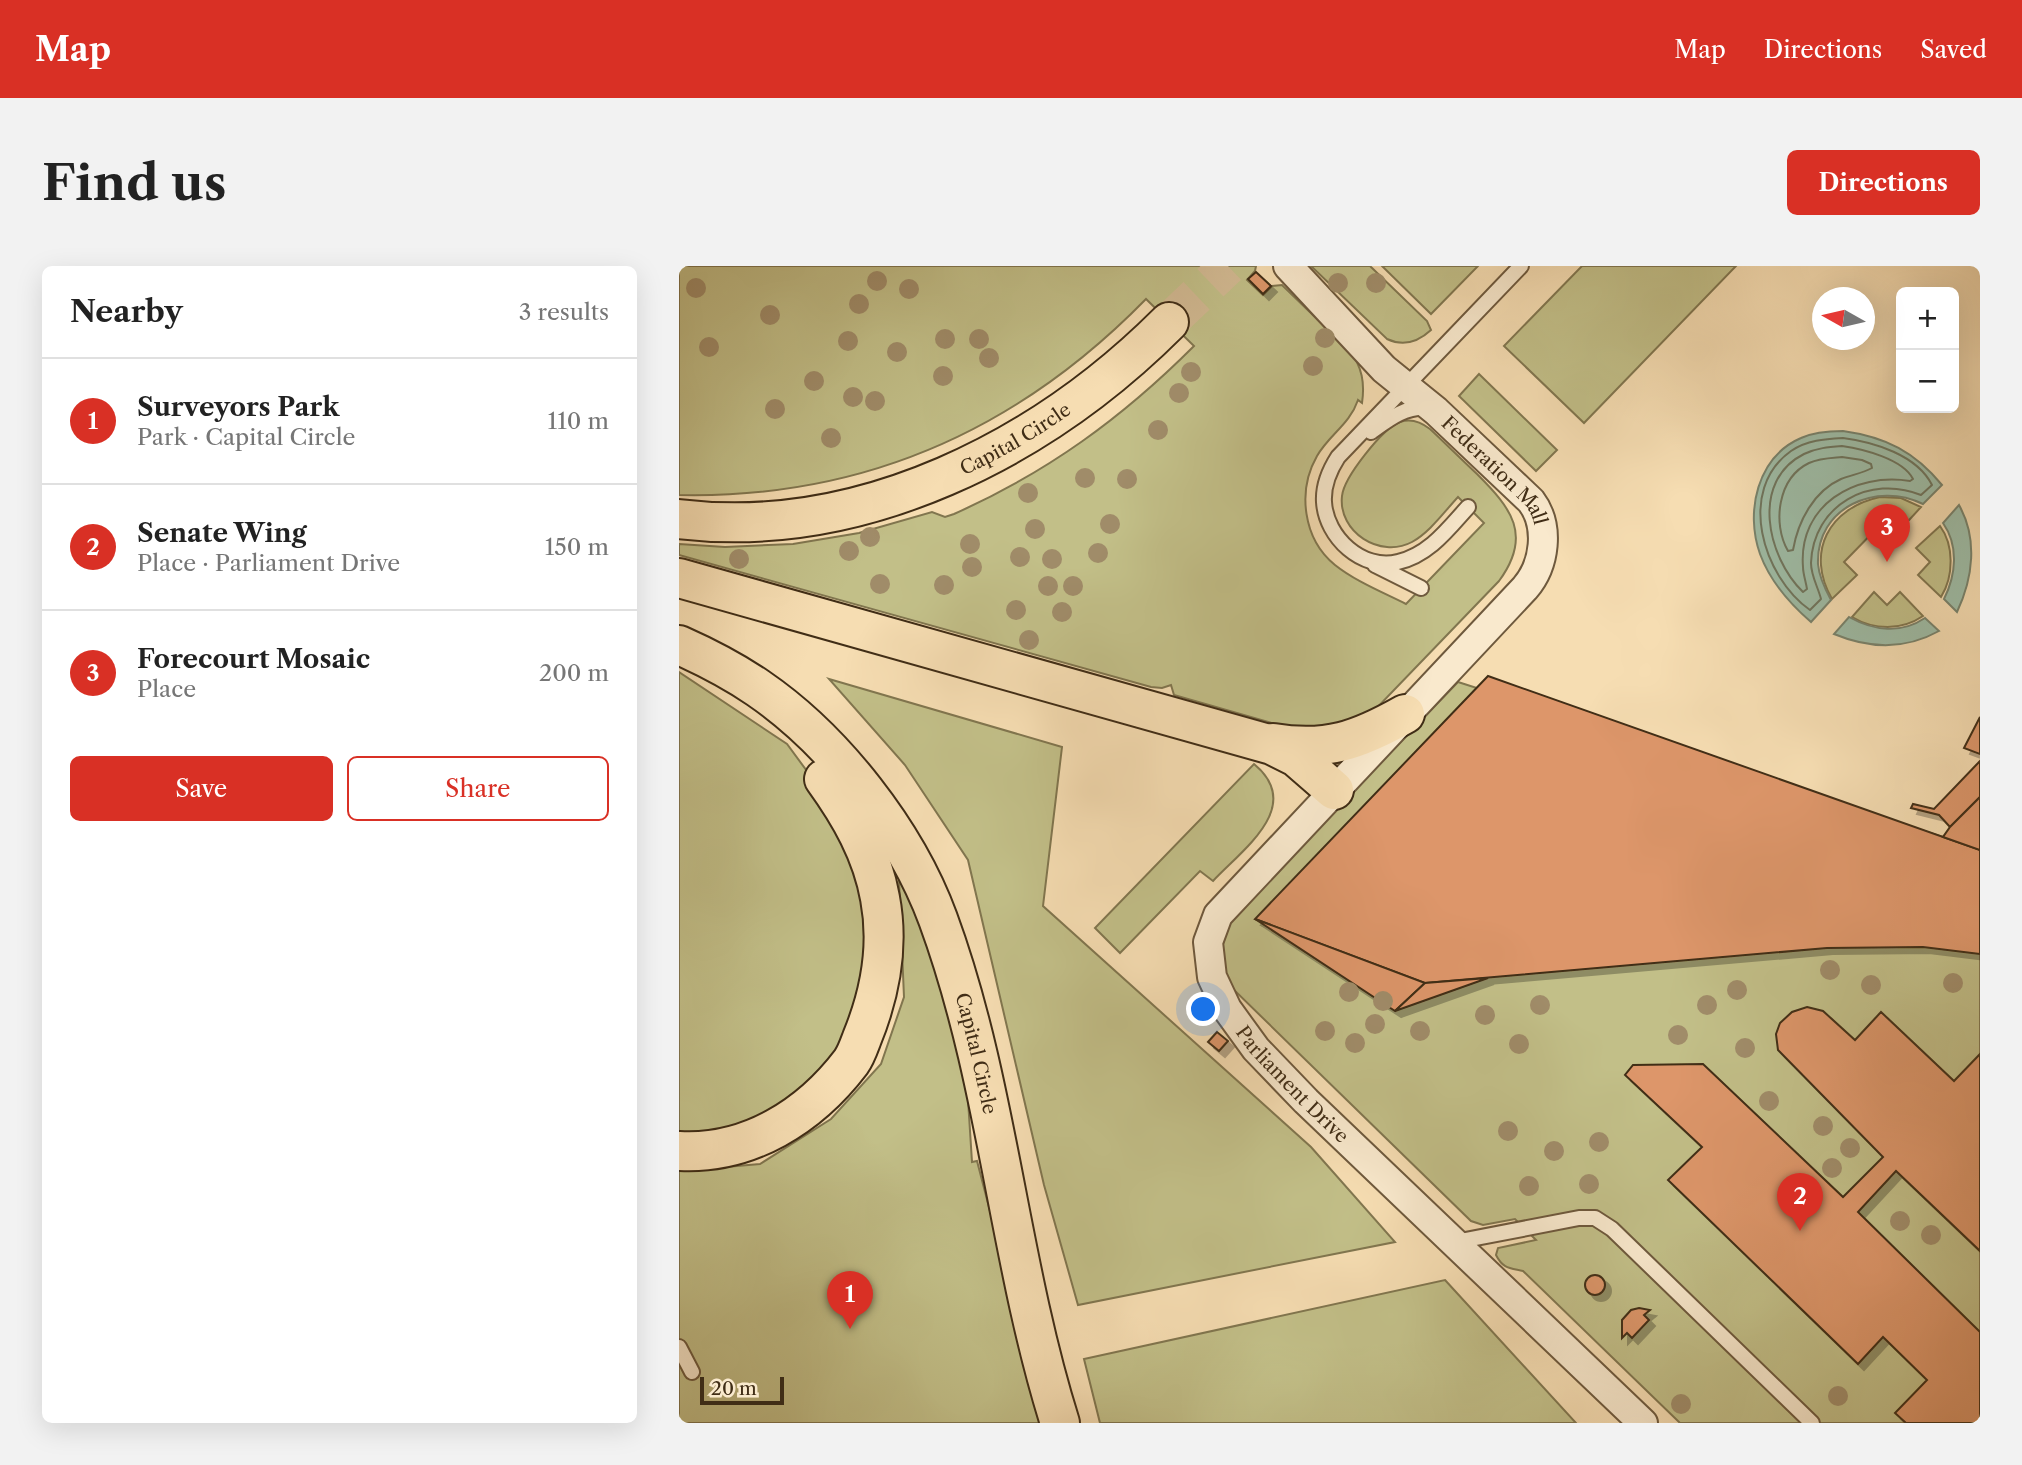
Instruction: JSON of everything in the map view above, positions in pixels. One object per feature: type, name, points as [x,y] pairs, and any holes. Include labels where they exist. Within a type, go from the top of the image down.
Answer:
[{"type":"highway","name":"Capital Circle","points":[[679,519],[739,524],[796,519],[838,512],[943,477],[1028,433],[1087,393],[1168,322]]},
{"type":"highway","points":[[679,578],[1261,741],[1289,752],[1334,790]]},
{"type":"highway","name":"Capital Circle","points":[[679,645],[739,675],[804,724],[859,784],[915,867],[938,918],[971,1024],[993,1118],[1034,1334],[1060,1423]]},
{"type":"highway","points":[[679,645],[722,685],[774,726],[819,772],[849,814],[868,855],[880,898],[884,950],[873,1012],[852,1060],[811,1105],[772,1132],[720,1149],[679,1151]]},
{"type":"highway","points":[[1261,741],[1302,746],[1341,743],[1367,735],[1405,715]]},
{"type":"street","points":[[1288,266],[1384,369],[1406,387]]},
{"type":"street","name":"Federation Mall","points":[[1406,387],[1434,409],[1531,501],[1538,512],[1543,541]]},
{"type":"street","name":"Parliament Drive","points":[[1543,541],[1541,556],[1531,582],[1218,915],[1208,942],[1212,977],[1227,1009],[1256,1049],[1306,1101],[1643,1423]]},
{"type":"lane","points":[[1421,588],[1344,545],[1325,514],[1324,494],[1330,471],[1338,457],[1521,266]]},
{"type":"lane","points":[[1330,471],[1355,444],[1393,416],[1418,408],[1434,409]]},
{"type":"lane","points":[[1367,560],[1394,563],[1426,550],[1468,507]]},
{"type":"lane","points":[[1455,1242],[1579,1218],[1599,1220],[1612,1229],[1812,1423]]},
{"type":"lane","points":[[679,1347],[692,1372]]},
{"type":"shaded area","points":[[679,266],[1256,266],[1247,280],[1263,295],[1272,286],[1282,285],[1350,351],[1362,376],[1362,403],[1358,400],[1350,416],[1317,456],[1307,484],[1305,499],[1310,528],[1324,554],[1351,576],[1406,604],[1484,523],[1458,497],[1425,533],[1400,546],[1375,544],[1354,531],[1343,509],[1344,488],[1357,466],[1384,433],[1408,420],[1430,429],[1500,499],[1513,523],[1515,550],[1499,581],[1369,716],[1361,722],[1300,731],[1174,695],[1171,685],[1151,687],[679,555],[679,544],[725,547],[793,544],[859,533],[932,512],[945,517],[954,514],[1021,480],[1082,441],[1139,397],[1194,346],[1146,299],[1097,345],[1045,385],[991,420],[934,448],[874,469],[812,484],[747,493],[679,495]]},
{"type":"shaded area","points":[[1311,266],[1370,266],[1427,321],[1431,330],[1411,342],[1399,343],[1387,339]]},
{"type":"shaded area","points":[[1382,266],[1478,266],[1431,314]]},
{"type":"shaded area","points":[[1582,266],[1736,266],[1584,423],[1504,346]]},
{"type":"shaded area","points":[[1479,374],[1557,450],[1536,471],[1459,396]]},
{"type":"shaded area","points":[[1880,497],[1901,498],[1921,507],[1899,531],[1886,519],[1844,562],[1857,575],[1832,599],[1824,582],[1821,565],[1827,534],[1847,511]]},
{"type":"shaded area","points":[[1940,526],[1948,542],[1951,561],[1948,580],[1941,597],[1918,575],[1930,562],[1916,548]]},
{"type":"shaded area","points":[[1874,592],[1887,605],[1900,592],[1923,616],[1906,624],[1888,627],[1869,624],[1852,617]]},
{"type":"shaded area","points":[[679,672],[787,744],[857,839],[879,943],[859,1042],[800,1103],[728,1139],[679,1138]]},
{"type":"shaded area","points":[[829,679],[1062,747],[1043,906],[1311,1147],[1395,1242],[1078,1305],[1044,1185],[968,860],[905,765]]},
{"type":"shaded area","points":[[1458,682],[1943,837],[1980,797],[1980,1423],[1680,1423],[1523,1271],[1501,1263],[1496,1255],[1498,1248],[1536,1240],[1515,1219],[1483,1225],[1471,1221],[1231,987],[1223,968],[1222,951],[1234,915]]},
{"type":"shaded area","points":[[1254,764],[1268,780],[1273,796],[1271,811],[1264,826],[1253,841],[1213,881],[1200,871],[1120,953],[1095,928]]},
{"type":"shaded area","points":[[899,880],[926,918],[967,1084],[972,1162],[977,1161],[1045,1423],[679,1423],[679,1171],[760,1164],[831,1119],[881,1064],[904,997]]},
{"type":"shaded area","points":[[1445,1280],[1576,1423],[1100,1423],[1084,1359]]},
{"type":"water","points":[[1843,431],[1873,437],[1898,448],[1921,463],[1942,485],[1923,504],[1887,496],[1869,498],[1838,514],[1827,527],[1820,544],[1818,564],[1831,600],[1811,622],[1781,591],[1764,564],[1756,538],[1755,504],[1758,487],[1765,472],[1774,458],[1786,447],[1811,434]]},
{"type":"water","points":[[1959,505],[1969,531],[1971,559],[1967,586],[1957,612],[1944,599],[1951,580],[1954,551],[1943,523]]},
{"type":"water","points":[[1849,617],[1887,629],[1907,627],[1925,618],[1939,631],[1913,642],[1900,644],[1861,643],[1834,634]]},
{"type":"building","points":[[1256,272],[1271,286],[1263,294],[1248,279]]},
{"type":"building","points":[[1488,676],[1980,850],[1980,954],[1923,947],[1827,948],[1425,983],[1255,919]]},
{"type":"building","points":[[1980,717],[1980,754],[1964,748]]},
{"type":"building","points":[[1980,761],[1980,797],[1950,827],[1939,815],[1911,808],[1913,804],[1934,809]]},
{"type":"building","points":[[1980,797],[1980,850],[1943,837],[1950,827]]},
{"type":"building","points":[[1255,919],[1425,983],[1395,1011]]},
{"type":"building","points":[[1488,978],[1395,1011],[1425,983]]},
{"type":"building","points":[[1807,1007],[1823,1011],[1855,1040],[1881,1012],[1954,1081],[1980,1054],[1980,1251],[1896,1171],[1858,1212],[1980,1332],[1980,1423],[1906,1423],[1895,1413],[1927,1380],[1883,1337],[1858,1364],[1668,1180],[1702,1147],[1625,1075],[1633,1065],[1703,1064],[1843,1197],[1883,1157],[1778,1050],[1776,1034],[1780,1023],[1792,1012]]},
{"type":"building","points":[[1217,1032],[1228,1041],[1219,1051],[1208,1042]]},
{"type":"building","points":[[1591,1275],[1599,1275],[1605,1285],[1599,1295],[1591,1295],[1585,1289],[1585,1281]]},
{"type":"building","points":[[1631,1310],[1650,1310],[1644,1315],[1649,1320],[1632,1338],[1627,1333],[1622,1338],[1622,1320]]},
{"type":"tunnel","points":[[1169,322],[1228,266]]},
{"type":"place","name":"Forecourt Mosaic","points":[[1887,562]]},
{"type":"place","name":"Senate Wing","points":[[1800,1231]]},
{"type":"place","name":"Surveyors Park","points":[[850,1329]]}]
